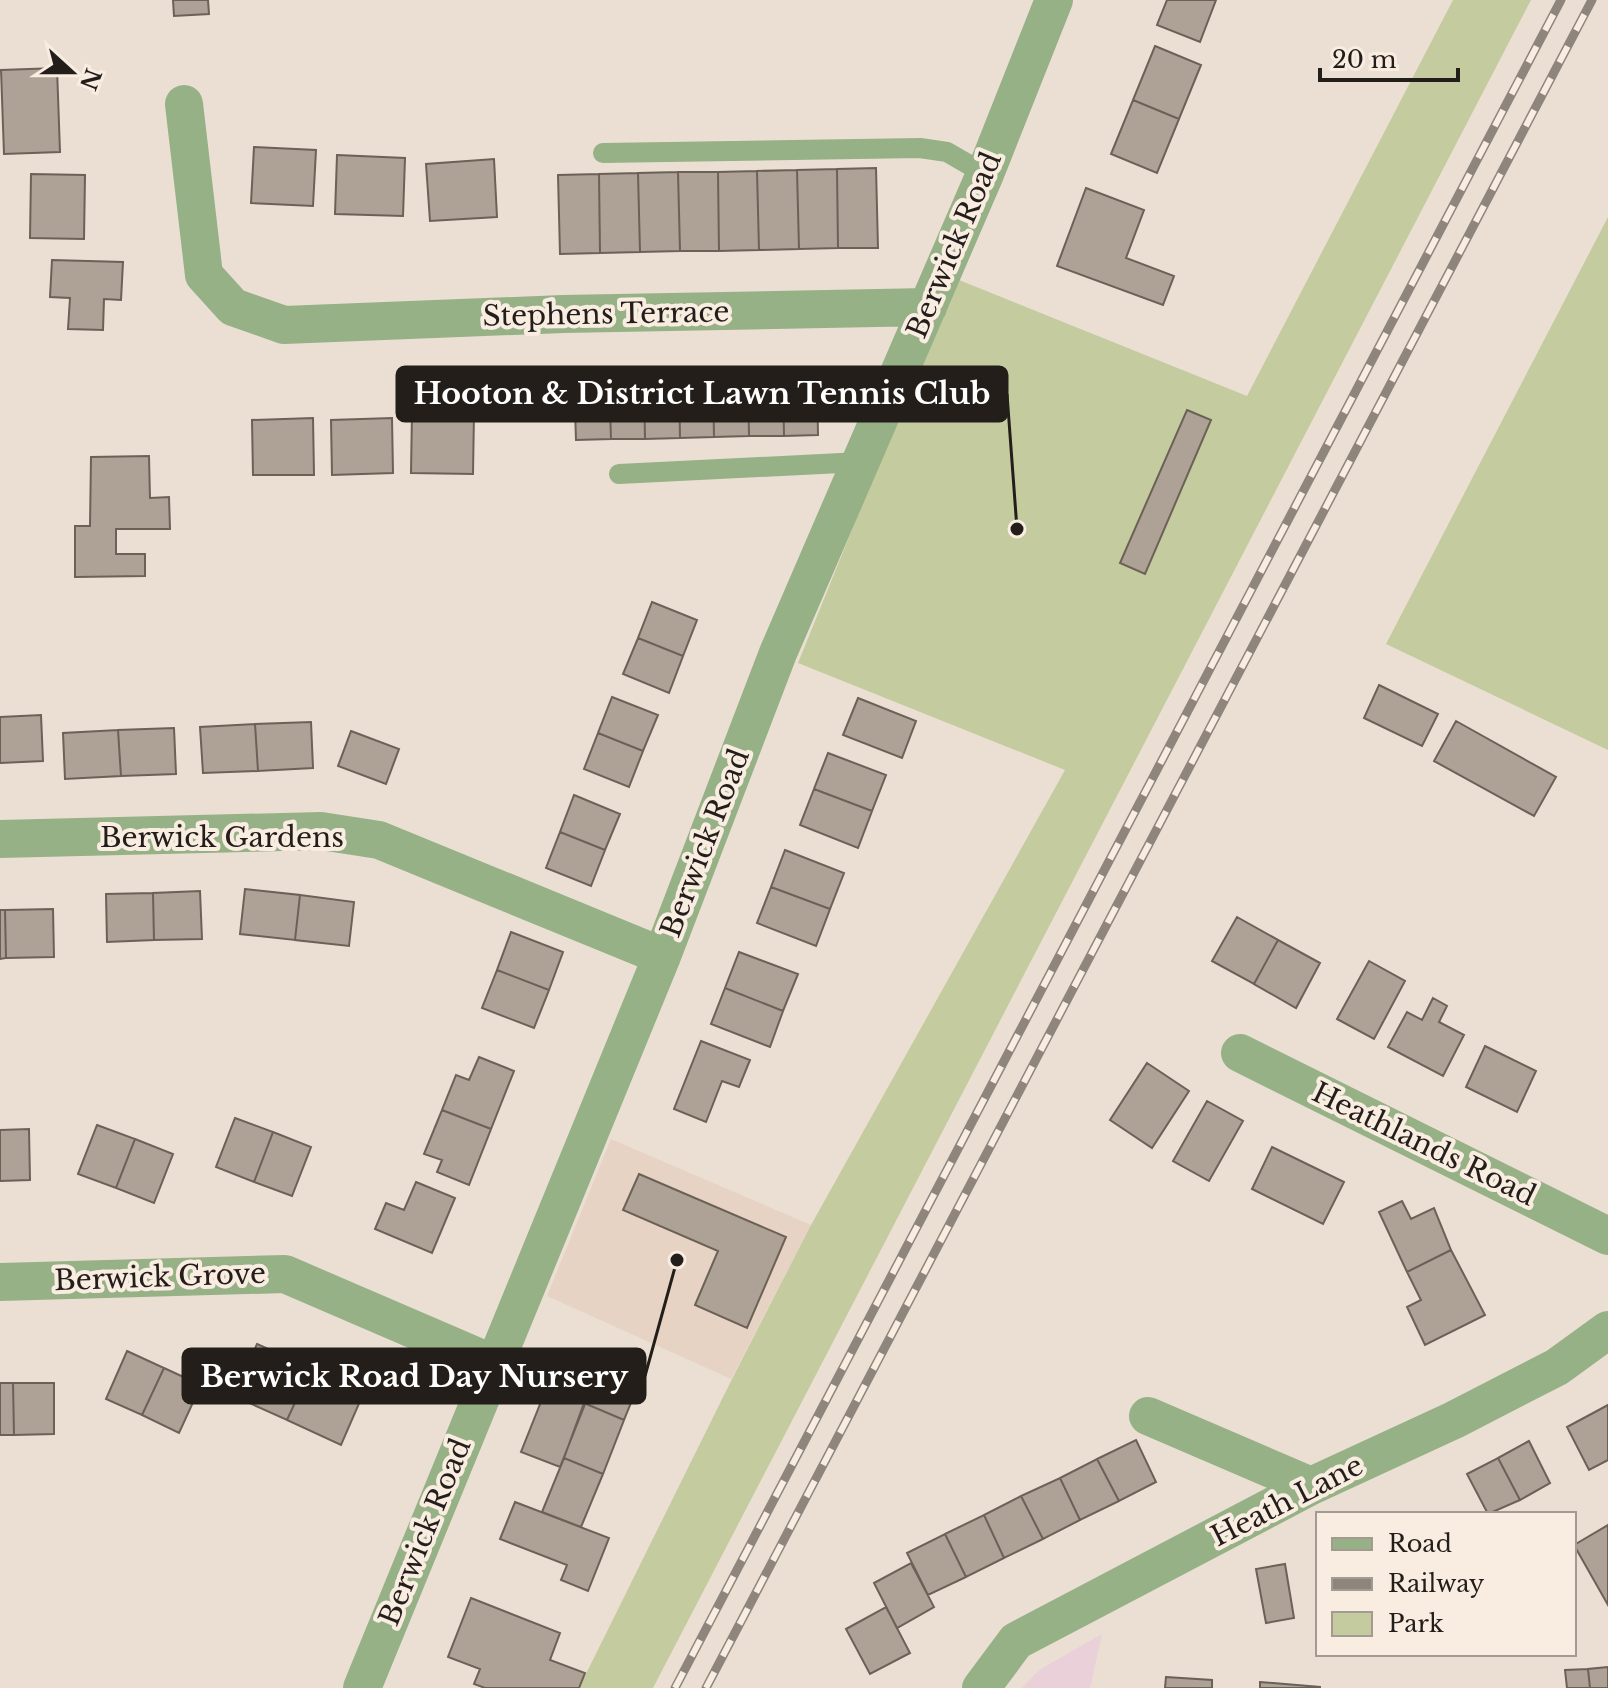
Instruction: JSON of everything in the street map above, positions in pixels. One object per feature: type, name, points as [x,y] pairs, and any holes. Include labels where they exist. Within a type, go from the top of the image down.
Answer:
[{"type":"street","name":"Berwick Road","points":[[362,1688],[662,956],[778,653],[985,174],[1054,0]]},
{"type":"street","name":"Stephens Terrace","points":[[184,104],[204,275],[233,307],[284,325],[563,314],[928,307]]},
{"type":"street","name":"Berwick Gardens","points":[[0,839],[321,831],[379,840],[662,956]]},
{"type":"street","name":"Heathlands Road","points":[[1240,1053],[1608,1236]]},
{"type":"street","name":"Berwick Grove","points":[[0,1282],[285,1274],[494,1364]]},
{"type":"street","name":"Heath Lane","points":[[981,1688],[1016,1641],[1311,1486],[1454,1420],[1557,1367],[1608,1330]]},
{"type":"street","points":[[1148,1416],[1311,1486]]},
{"type":"lane","points":[[603,153],[920,148],[947,152],[985,174]]},
{"type":"lane","points":[[619,474],[861,462]]},
{"type":"shaded area","points":[[611,1139],[811,1225],[731,1379],[547,1296]]},
{"type":"shaded area","points":[[1102,1634],[1090,1688],[1022,1688],[1039,1670]]},
{"type":"green space","points":[[1453,0],[1531,0],[653,1688],[579,1688],[811,1225],[1065,770],[798,663],[954,278],[1247,396]]},
{"type":"green space","points":[[1608,217],[1608,750],[1386,644]]},
{"type":"building","points":[[173,0],[208,0],[209,14],[174,16]]},
{"type":"building","points":[[1167,0],[1216,0],[1200,42],[1157,25]]},
{"type":"building","points":[[1155,46],[1201,65],[1179,119],[1133,100]]},
{"type":"building","points":[[57,68],[60,152],[4,154],[1,70]]},
{"type":"building","points":[[1133,100],[1179,119],[1157,173],[1111,154]]},
{"type":"building","points":[[254,147],[316,150],[313,206],[251,203]]},
{"type":"building","points":[[337,155],[405,158],[403,216],[335,214]]},
{"type":"building","points":[[494,159],[497,217],[430,221],[426,164]]},
{"type":"building","points":[[876,168],[878,248],[838,248],[837,169]]},
{"type":"building","points":[[837,169],[838,248],[799,249],[797,170]]},
{"type":"building","points":[[797,170],[799,249],[759,250],[757,171]]},
{"type":"building","points":[[757,171],[759,250],[719,251],[718,172]]},
{"type":"building","points":[[678,172],[718,172],[719,251],[680,251]]},
{"type":"building","points":[[678,172],[680,251],[640,252],[638,173]]},
{"type":"building","points":[[638,173],[640,252],[600,253],[599,174]]},
{"type":"building","points":[[31,174],[85,175],[84,239],[30,238]]},
{"type":"building","points":[[599,174],[600,253],[560,254],[558,175]]},
{"type":"building","points":[[1086,188],[1144,210],[1126,258],[1174,276],[1163,305],[1057,266]]},
{"type":"building","points":[[52,260],[123,262],[121,300],[104,299],[103,330],[68,329],[70,298],[50,297]]},
{"type":"building","points":[[817,376],[818,435],[784,436],[783,377]]},
{"type":"building","points":[[748,377],[783,377],[784,436],[749,436]]},
{"type":"building","points":[[748,377],[749,436],[714,437],[713,378]]},
{"type":"building","points":[[679,378],[680,438],[645,439],[644,379]]},
{"type":"building","points":[[679,378],[713,378],[714,437],[680,438]]},
{"type":"building","points":[[644,379],[645,439],[611,439],[609,380]]},
{"type":"building","points":[[609,380],[611,439],[576,440],[574,381]]},
{"type":"building","points":[[1187,410],[1211,420],[1145,574],[1120,563]]},
{"type":"building","points":[[412,412],[474,413],[473,474],[411,473]]},
{"type":"building","points":[[313,418],[314,475],[253,475],[252,420]]},
{"type":"building","points":[[392,418],[393,473],[332,475],[331,420]]},
{"type":"building","points":[[149,456],[150,498],[169,497],[170,529],[116,529],[116,554],[145,554],[145,576],[75,577],[75,526],[90,526],[91,457]]},
{"type":"building","points":[[652,602],[697,620],[683,656],[638,638]]},
{"type":"building","points":[[638,638],[683,656],[669,693],[623,674]]},
{"type":"building","points":[[1379,685],[1438,714],[1422,746],[1364,718]]},
{"type":"building","points":[[612,697],[658,715],[643,751],[598,733]]},
{"type":"building","points":[[858,698],[916,721],[902,758],[843,735]]},
{"type":"building","points":[[41,715],[43,761],[0,763],[0,717]]},
{"type":"building","points":[[1456,721],[1556,777],[1534,816],[1434,761]]},
{"type":"building","points":[[311,722],[313,768],[258,771],[255,724]]},
{"type":"building","points":[[255,724],[258,771],[203,773],[200,727]]},
{"type":"building","points":[[174,728],[176,774],[121,776],[118,730]]},
{"type":"building","points":[[118,730],[121,776],[65,779],[63,733]]},
{"type":"building","points":[[351,731],[399,749],[386,784],[338,766]]},
{"type":"building","points":[[598,733],[643,751],[629,787],[584,769]]},
{"type":"building","points":[[828,753],[886,775],[872,811],[814,789]]},
{"type":"building","points":[[814,789],[872,811],[858,848],[800,825]]},
{"type":"building","points":[[574,795],[620,814],[605,850],[560,832]]},
{"type":"building","points":[[560,832],[605,850],[591,886],[546,868]]},
{"type":"building","points":[[785,850],[844,873],[830,909],[771,887]]},
{"type":"building","points":[[771,887],[830,909],[816,946],[757,923]]},
{"type":"building","points":[[245,889],[300,895],[295,940],[240,934]]},
{"type":"building","points":[[200,891],[202,939],[154,940],[153,893]]},
{"type":"building","points":[[153,893],[154,940],[107,942],[106,894]]},
{"type":"building","points":[[300,895],[354,902],[349,946],[295,940]]},
{"type":"building","points":[[53,909],[54,957],[6,958],[5,910]]},
{"type":"building","points":[[0,910],[5,910],[6,958],[0,959]]},
{"type":"building","points":[[1237,917],[1278,940],[1254,984],[1212,961]]},
{"type":"building","points":[[511,932],[563,952],[549,990],[497,970]]},
{"type":"building","points":[[1278,940],[1320,963],[1296,1008],[1254,984]]},
{"type":"building","points":[[739,952],[798,974],[783,1011],[725,988]]},
{"type":"building","points":[[1369,961],[1405,981],[1374,1039],[1337,1019]]},
{"type":"building","points":[[497,970],[549,990],[534,1028],[482,1008]]},
{"type":"building","points":[[725,988],[783,1011],[770,1047],[711,1024]]},
{"type":"building","points":[[1433,998],[1447,1006],[1439,1022],[1464,1035],[1443,1076],[1388,1047],[1407,1012],[1422,1020]]},
{"type":"building","points":[[701,1041],[750,1060],[739,1087],[722,1081],[706,1122],[674,1109]]},
{"type":"building","points":[[1485,1046],[1536,1071],[1517,1112],[1466,1087]]},
{"type":"building","points":[[479,1057],[514,1071],[491,1129],[442,1110],[456,1075],[469,1080]]},
{"type":"building","points":[[1147,1063],[1189,1091],[1152,1148],[1110,1120]]},
{"type":"building","points":[[1207,1101],[1243,1121],[1209,1181],[1173,1161]]},
{"type":"building","points":[[442,1110],[491,1129],[469,1185],[437,1172],[442,1160],[424,1154]]},
{"type":"building","points":[[235,1118],[273,1132],[254,1182],[216,1167]]},
{"type":"building","points":[[97,1125],[135,1139],[116,1188],[78,1174]]},
{"type":"building","points":[[29,1129],[30,1180],[0,1181],[0,1130]]},
{"type":"building","points":[[273,1132],[311,1147],[292,1196],[254,1182]]},
{"type":"building","points":[[135,1139],[173,1154],[154,1203],[116,1188]]},
{"type":"building","points":[[1272,1147],[1344,1182],[1323,1224],[1252,1189]]},
{"type":"building","points":[[639,1174],[786,1237],[747,1328],[695,1305],[718,1251],[623,1210]]},
{"type":"building","points":[[416,1182],[455,1198],[432,1253],[375,1229],[386,1203],[404,1210]]},
{"type":"building","points":[[1402,1201],[1411,1219],[1434,1208],[1451,1250],[1407,1272],[1379,1212]]},
{"type":"building","points":[[1451,1250],[1485,1315],[1425,1345],[1407,1307],[1421,1300],[1407,1272]]},
{"type":"building","points":[[257,1344],[311,1368],[287,1420],[234,1396]]},
{"type":"building","points":[[607,1350],[646,1366],[624,1420],[584,1403]]},
{"type":"building","points":[[127,1351],[164,1368],[142,1415],[106,1399]]},
{"type":"building","points":[[560,1354],[599,1369],[560,1467],[521,1452]]},
{"type":"building","points":[[164,1368],[201,1385],[179,1433],[142,1415]]},
{"type":"building","points":[[311,1368],[364,1392],[341,1445],[287,1420]]},
{"type":"building","points":[[0,1383],[13,1383],[14,1435],[0,1435]]},
{"type":"building","points":[[13,1383],[54,1383],[54,1434],[14,1435]]},
{"type":"building","points":[[584,1403],[624,1420],[603,1474],[564,1458]]},
{"type":"building","points":[[1608,1405],[1608,1460],[1589,1470],[1567,1427]]},
{"type":"building","points":[[1136,1440],[1156,1482],[1119,1501],[1097,1459]]},
{"type":"building","points":[[1529,1441],[1550,1483],[1520,1500],[1498,1458]]},
{"type":"building","points":[[564,1458],[603,1474],[581,1527],[542,1512]]},
{"type":"building","points":[[1498,1458],[1520,1500],[1487,1512],[1467,1474]]},
{"type":"building","points":[[1097,1459],[1119,1501],[1080,1520],[1060,1478]]},
{"type":"building","points":[[1060,1478],[1080,1520],[1043,1539],[1021,1496]]},
{"type":"building","points":[[1021,1496],[1043,1539],[1004,1558],[984,1515]]},
{"type":"building","points":[[515,1502],[609,1538],[588,1591],[561,1580],[567,1565],[500,1539]]},
{"type":"building","points":[[984,1515],[1004,1558],[966,1577],[945,1534]]},
{"type":"building","points":[[1608,1525],[1608,1605],[1576,1549],[1576,1544]]},
{"type":"building","points":[[945,1534],[966,1577],[928,1595],[907,1553]]},
{"type":"building","points":[[911,1563],[934,1607],[897,1628],[874,1583]]},
{"type":"building","points":[[1285,1564],[1294,1618],[1266,1623],[1256,1569]]},
{"type":"building","points":[[471,1598],[560,1633],[550,1660],[585,1673],[579,1688],[485,1688],[474,1684],[480,1669],[448,1657]]},
{"type":"building","points":[[886,1607],[910,1653],[870,1674],[846,1629]]},
{"type":"building","points":[[1608,1667],[1608,1688],[1590,1688],[1588,1669]]},
{"type":"building","points":[[1588,1669],[1590,1688],[1567,1688],[1565,1670]]},
{"type":"building","points":[[1166,1677],[1212,1680],[1212,1688],[1165,1688]]},
{"type":"building","points":[[1260,1682],[1320,1687],[1320,1688],[1260,1688]]},
{"type":"railway","points":[[675,1688],[1561,0]]},
{"type":"railway","points":[[706,1688],[1592,0]]},
{"type":"place","name":"Hooton & District Lawn Tennis Club","points":[[1017,529]]},
{"type":"place","name":"Berwick Road Day Nursery","points":[[677,1260]]}]
